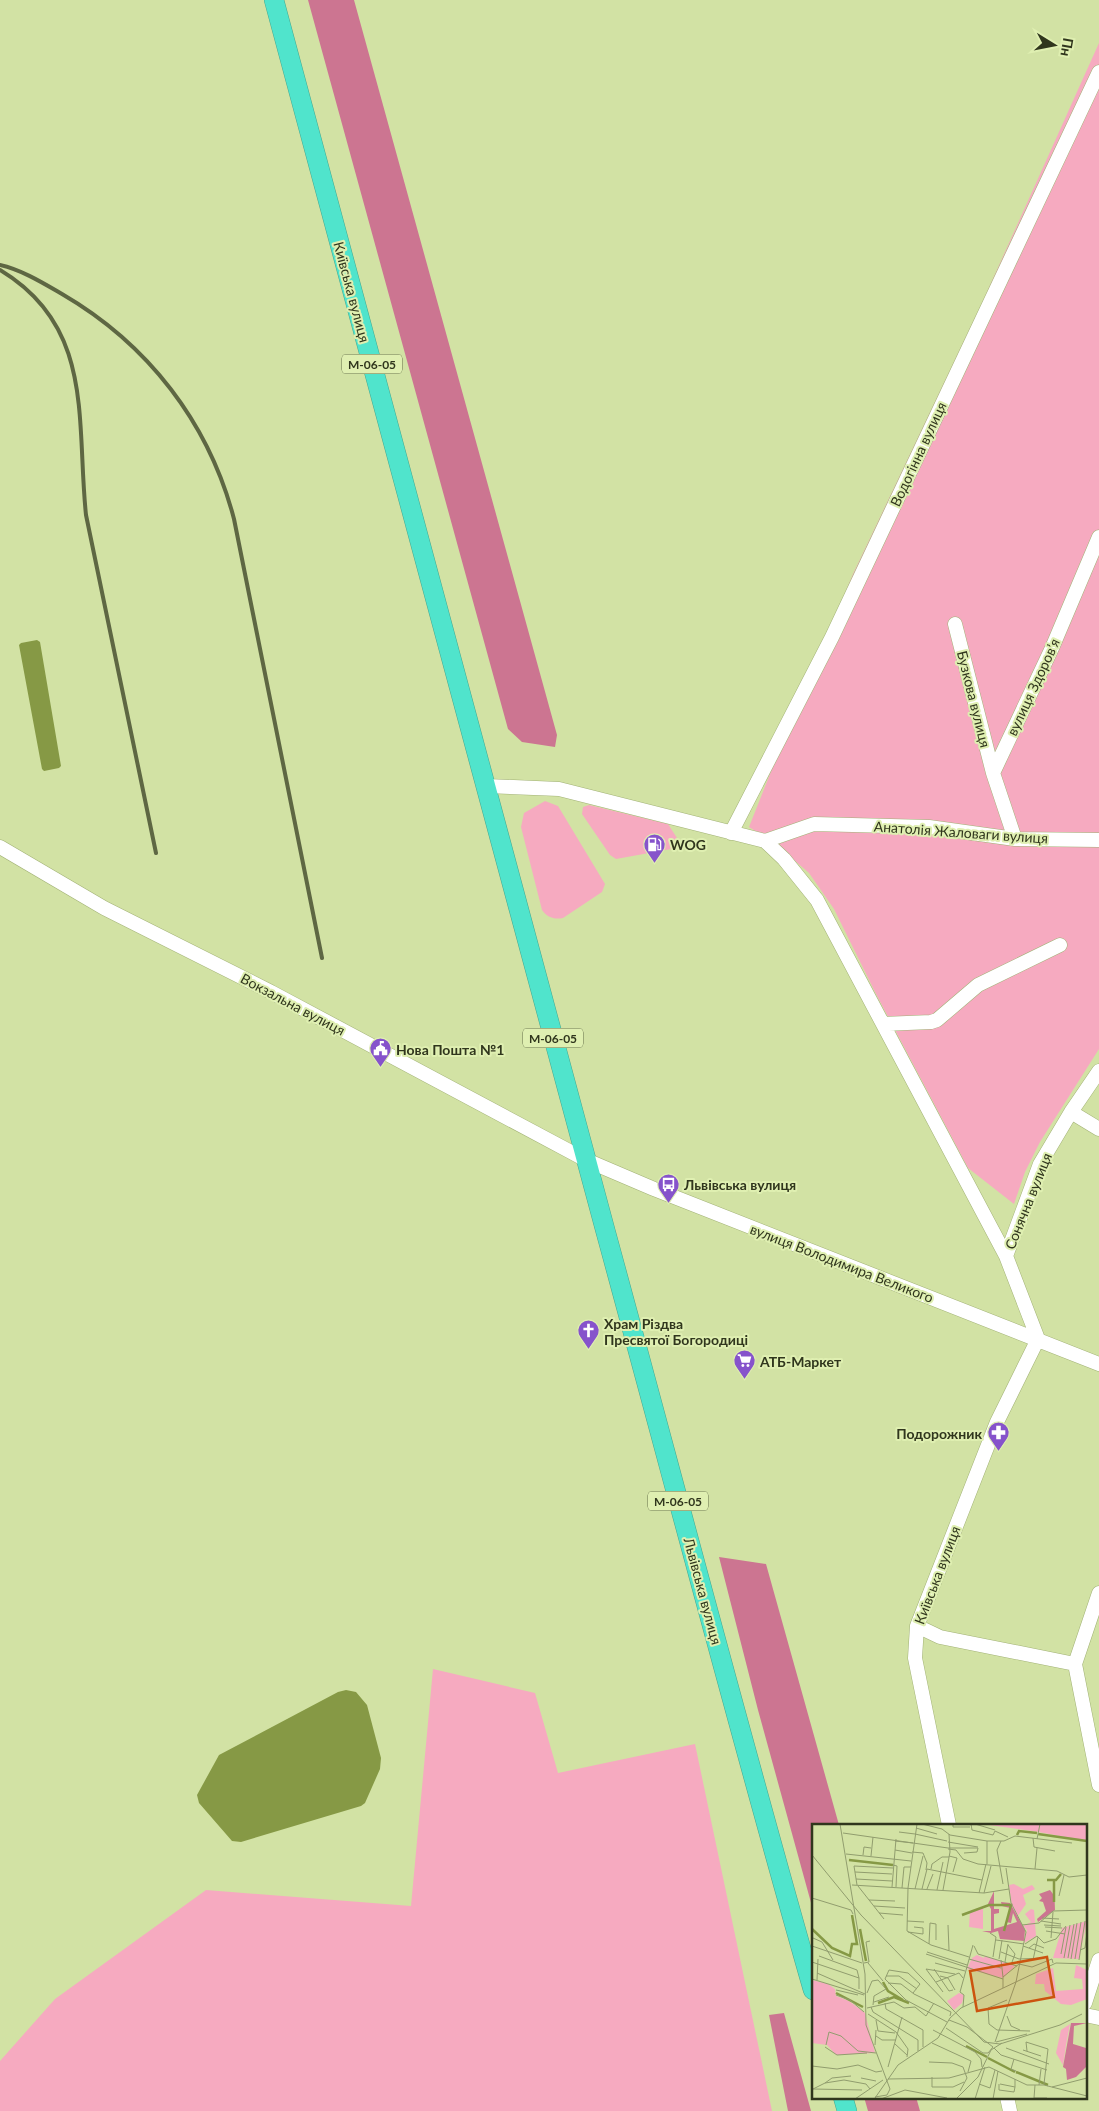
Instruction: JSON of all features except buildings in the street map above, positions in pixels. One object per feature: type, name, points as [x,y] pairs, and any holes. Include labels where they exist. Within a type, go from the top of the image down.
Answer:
[{"type":"highway","name":"Київська вулиця","points":[[274,0],[470,728]]},
{"type":"highway","name":"Львівська вулиця","points":[[470,728],[770,1842],[812,1987]]},
{"type":"highway","points":[[843,2098],[847,2111]]},
{"type":"street","name":"Водогінна вулиця","points":[[731,833],[832,637],[1095,92],[1099,72]]},
{"type":"street","name":"вулиця Здоровʼя","points":[[993,773],[1052,648],[1099,537]]},
{"type":"street","name":"Бузкова вулиця","points":[[955,624],[993,773]]},
{"type":"street","points":[[993,773],[1015,839]]},
{"type":"street","points":[[487,786],[559,789],[765,842],[784,858],[817,900],[1006,1256],[1038,1339]]},
{"type":"street","name":"Анатолія Жаловаги вулиця","points":[[765,842],[814,824],[929,827],[1015,839],[1099,840]]},
{"type":"street","name":"Вокзальна вулиця","points":[[0,848],[104,908],[271,992],[586,1160]]},
{"type":"street","points":[[883,1024],[931,1022],[936,1020],[978,984],[1060,945]]},
{"type":"street","name":"Сонячна вулиця","points":[[1006,1256],[1040,1164],[1071,1112],[1099,1071]]},
{"type":"street","points":[[1071,1112],[1099,1129]]},
{"type":"street","name":"вулиця Володимира Великого","points":[[586,1160],[662,1192],[1099,1364]]},
{"type":"street","name":"Київська вулиця","points":[[949,1824],[915,1658],[917,1626],[996,1422],[1038,1339]]},
{"type":"street","points":[[1099,1592],[1075,1664],[1099,1785]]},
{"type":"street","points":[[917,1626],[940,1637],[1075,1664]]},
{"type":"street","points":[[1085,1722],[1099,1727]]},
{"type":"street","points":[[1086,2000],[1099,1960]]},
{"type":"street","points":[[1086,2015],[1099,2018]]},
{"type":"street","points":[[1007,2098],[1010,2111]]},
{"type":"shaded area","points":[[308,0],[354,0],[557,735],[555,747],[522,742],[508,729]]},
{"type":"shaded area","points":[[1099,43],[1099,1049],[1040,1142],[1025,1172],[1014,1204],[968,1168],[876,994],[834,909],[809,873],[772,841],[749,827],[853,574],[982,303]]},
{"type":"shaded area","points":[[37,640],[40,642],[61,766],[44,771],[42,769],[19,645]]},
{"type":"shaded area","points":[[545,801],[558,806],[605,884],[602,892],[560,919],[551,917],[542,910],[521,827],[524,813]]},
{"type":"shaded area","points":[[589,805],[668,824],[677,838],[677,843],[671,849],[616,859],[610,855],[582,814],[583,807]]},
{"type":"shaded area","points":[[719,1557],[766,1564],[839,1824],[812,1824],[812,1906],[758,1710]]},
{"type":"shaded area","points":[[433,1669],[535,1693],[558,1773],[695,1744],[772,2111],[0,2111],[0,2061],[55,1999],[206,1890],[411,1906]]},
{"type":"shaded area","points":[[346,1690],[356,1692],[367,1705],[381,1758],[380,1769],[365,1803],[361,1806],[241,1842],[232,1841],[199,1803],[197,1795],[219,1755],[338,1692]]},
{"type":"shaded area","points":[[784,2013],[811,2111],[788,2111],[769,2015]]},
{"type":"shaded area","points":[[864,2098],[916,2098],[920,2111],[868,2111]]},
{"type":"railway","points":[[0,265],[40,281],[93,314],[122,337],[148,362],[171,389],[209,450],[223,484],[234,519],[322,958]]},
{"type":"railway","points":[[0,270],[31,293],[52,319],[66,348],[75,379],[86,515],[156,853]]},
{"type":"place","name":"WOG","points":[[654,863]]},
{"type":"place","name":"Нова Пошта №1","points":[[380,1068]]},
{"type":"place","name":"Львівська вулиця","points":[[668,1203]]},
{"type":"place","name":"Храм Різдва Пресвятої Богородиці","points":[[588,1350]]},
{"type":"place","name":"АТБ-Маркет","points":[[744,1380]]},
{"type":"place","name":"Подорожник","points":[[998,1452]]}]
